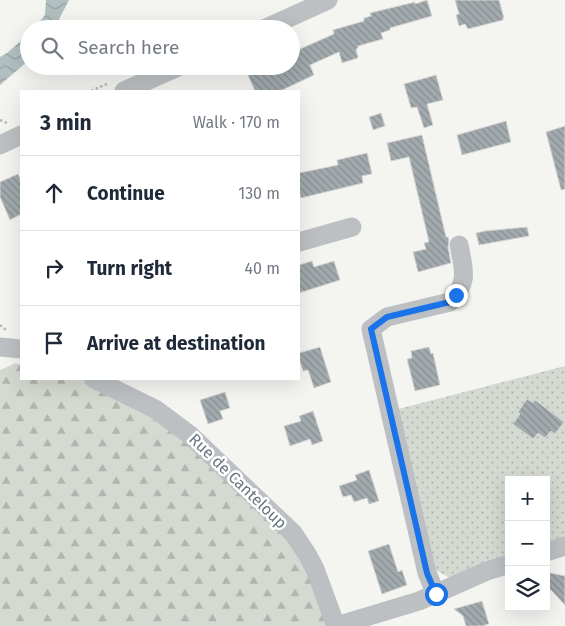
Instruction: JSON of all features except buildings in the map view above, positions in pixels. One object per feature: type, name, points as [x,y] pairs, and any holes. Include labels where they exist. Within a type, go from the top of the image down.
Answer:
[{"type":"street","points":[[284,20],[328,0]]},
{"type":"street","points":[[126,90],[160,75]]},
{"type":"street","points":[[0,145],[20,135]]},
{"type":"street","points":[[300,242],[352,227]]},
{"type":"street","points":[[436,594],[427,573],[371,329],[387,317],[450,302],[462,286],[464,276],[459,245]]},
{"type":"street","points":[[0,348],[20,349]]},
{"type":"street","name":"Rue de Canteloup","points":[[96,380],[155,409],[176,424],[293,533],[315,569],[336,626]]},
{"type":"street","points":[[550,551],[565,546]]},
{"type":"street","points":[[336,626],[419,601],[487,571],[505,565]]},
{"type":"green space","points":[[16,363],[20,365],[20,380],[96,380],[155,409],[293,533],[336,626],[0,626],[0,370]]},
{"type":"green space","points":[[565,366],[565,537],[550,542],[550,476],[505,476],[505,556],[487,562],[452,579],[432,568],[398,409]]},
{"type":"water","points":[[46,0],[69,0],[59,20],[41,20],[45,15]]},
{"type":"water","points":[[20,42],[20,68],[0,85],[0,57]]},
{"type":"route","points":[[436,594],[427,573],[371,329],[387,317],[450,302],[456,295]]}]
